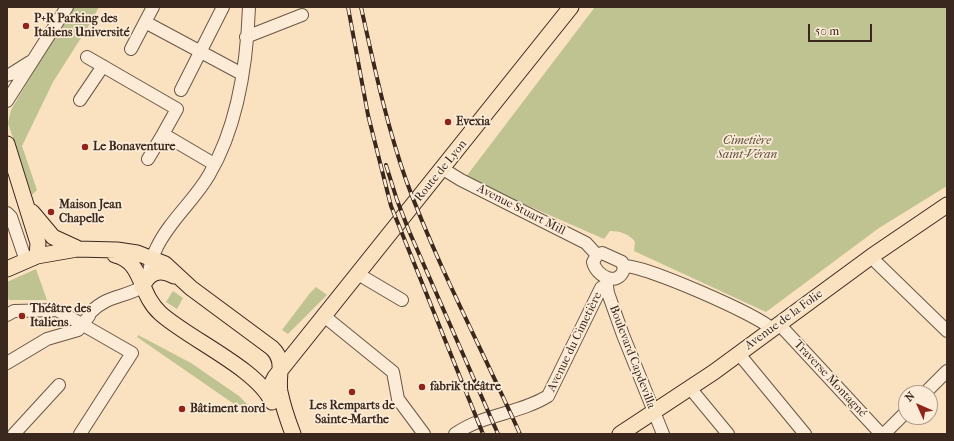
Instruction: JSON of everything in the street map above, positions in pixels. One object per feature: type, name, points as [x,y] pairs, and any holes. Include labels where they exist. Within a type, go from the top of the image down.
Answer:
[{"type":"main road","name":"Route de Lyon","points":[[271,399],[272,383],[280,378],[324,316],[571,7]]},
{"type":"main road","points":[[7,144],[38,243],[32,258]]},
{"type":"main road","points":[[26,202],[47,232],[60,241],[78,248]]},
{"type":"main road","name":"Avenue de la Folie","points":[[620,434],[690,388],[872,256],[945,211]]},
{"type":"main road","points":[[7,269],[32,258],[78,248],[117,250],[138,253],[165,264],[184,282],[272,348],[279,356],[280,378],[293,434]]},
{"type":"main road","points":[[7,275],[51,259],[98,254],[115,255],[130,261],[145,282],[150,301],[160,314],[248,375],[271,399],[284,434]]},
{"type":"main road","points":[[145,282],[155,272],[163,272],[184,282]]},
{"type":"main road","name":"Route de Lyon","points":[[272,348],[283,348],[287,346],[312,323],[324,316]]},
{"type":"main road","points":[[248,375],[280,378]]},
{"type":"street","points":[[7,101],[67,7]]},
{"type":"street","points":[[131,48],[153,7]]},
{"type":"street","points":[[181,90],[223,7]]},
{"type":"street","points":[[7,364],[47,339],[74,332],[105,301],[135,292],[145,282],[152,258],[167,230],[205,181],[229,130],[242,74],[249,7]]},
{"type":"street","points":[[246,37],[302,14]]},
{"type":"street","points":[[145,22],[242,74]]},
{"type":"street","points":[[87,57],[177,109],[148,159]]},
{"type":"street","points":[[7,74],[11,74],[32,62]]},
{"type":"street","points":[[80,100],[103,66]]},
{"type":"street","points":[[163,134],[214,164]]},
{"type":"street","name":"Avenue Stuart Mill","points":[[443,169],[461,180],[586,243],[597,255]]},
{"type":"street","points":[[7,213],[11,217],[32,258]]},
{"type":"street","points":[[602,253],[619,260],[624,266],[622,273],[618,277],[606,282],[598,273],[593,262],[597,255],[602,253]]},
{"type":"street","points":[[872,256],[876,262],[947,331]]},
{"type":"street","points":[[624,266],[634,266],[654,272],[775,326]]},
{"type":"street","points":[[358,274],[402,300]]},
{"type":"street","name":"Boulevard Capdevilla","points":[[606,282],[623,335],[663,434]]},
{"type":"street","name":"Avenue du Cimetière","points":[[455,434],[475,422],[517,409],[548,396],[601,288],[606,282]]},
{"type":"street","points":[[7,314],[14,311],[50,309],[87,318],[103,336],[132,353],[80,434]]},
{"type":"street","points":[[324,316],[393,372],[398,400],[424,434]]},
{"type":"street","name":"Traverse Montagné","points":[[775,326],[882,434]]},
{"type":"street","points":[[738,354],[805,434]]},
{"type":"street","points":[[933,385],[947,371]]},
{"type":"street","points":[[14,434],[59,385]]},
{"type":"street","points":[[690,388],[728,434]]},
{"type":"street","points":[[882,434],[898,419]]},
{"type":"green space","points":[[72,7],[99,7],[53,82],[22,146],[37,190],[32,195],[8,123],[11,110]]},
{"type":"green space","name":"Cimetière Saint-Véran","points":[[595,7],[947,7],[947,186],[879,228],[766,312],[634,251],[635,242],[633,239],[624,234],[610,231],[604,239],[465,178]]},
{"type":"green space","points":[[36,269],[47,300],[9,300],[7,296],[7,282]]},
{"type":"green space","points":[[316,287],[327,295],[288,334],[282,330],[310,293]]},
{"type":"green space","points":[[173,291],[183,298],[177,309],[166,302]]},
{"type":"green space","points":[[138,335],[191,363],[239,396],[252,409],[247,413],[137,337]]},
{"type":"railway","points":[[348,7],[368,115],[391,206],[483,434]]},
{"type":"railway","points":[[361,7],[386,116],[406,180],[446,276],[520,434]]},
{"type":"railway","points":[[386,165],[409,231],[498,434]]},
{"type":"place","name":"P+R Parking des Italiens Université","points":[[26,26]]},
{"type":"place","name":"Evexia","points":[[448,122]]},
{"type":"place","name":"Le Bonaventure","points":[[85,147]]},
{"type":"place","name":"Maison Jean Chapelle","points":[[51,212]]},
{"type":"place","name":"Théâtre des Italiens","points":[[22,316]]},
{"type":"place","name":"fabrik théâtre","points":[[422,387]]},
{"type":"place","name":"Les Remparts de Sainte-Marthe","points":[[352,392]]},
{"type":"place","name":"Bâtiment nord","points":[[182,409]]}]
